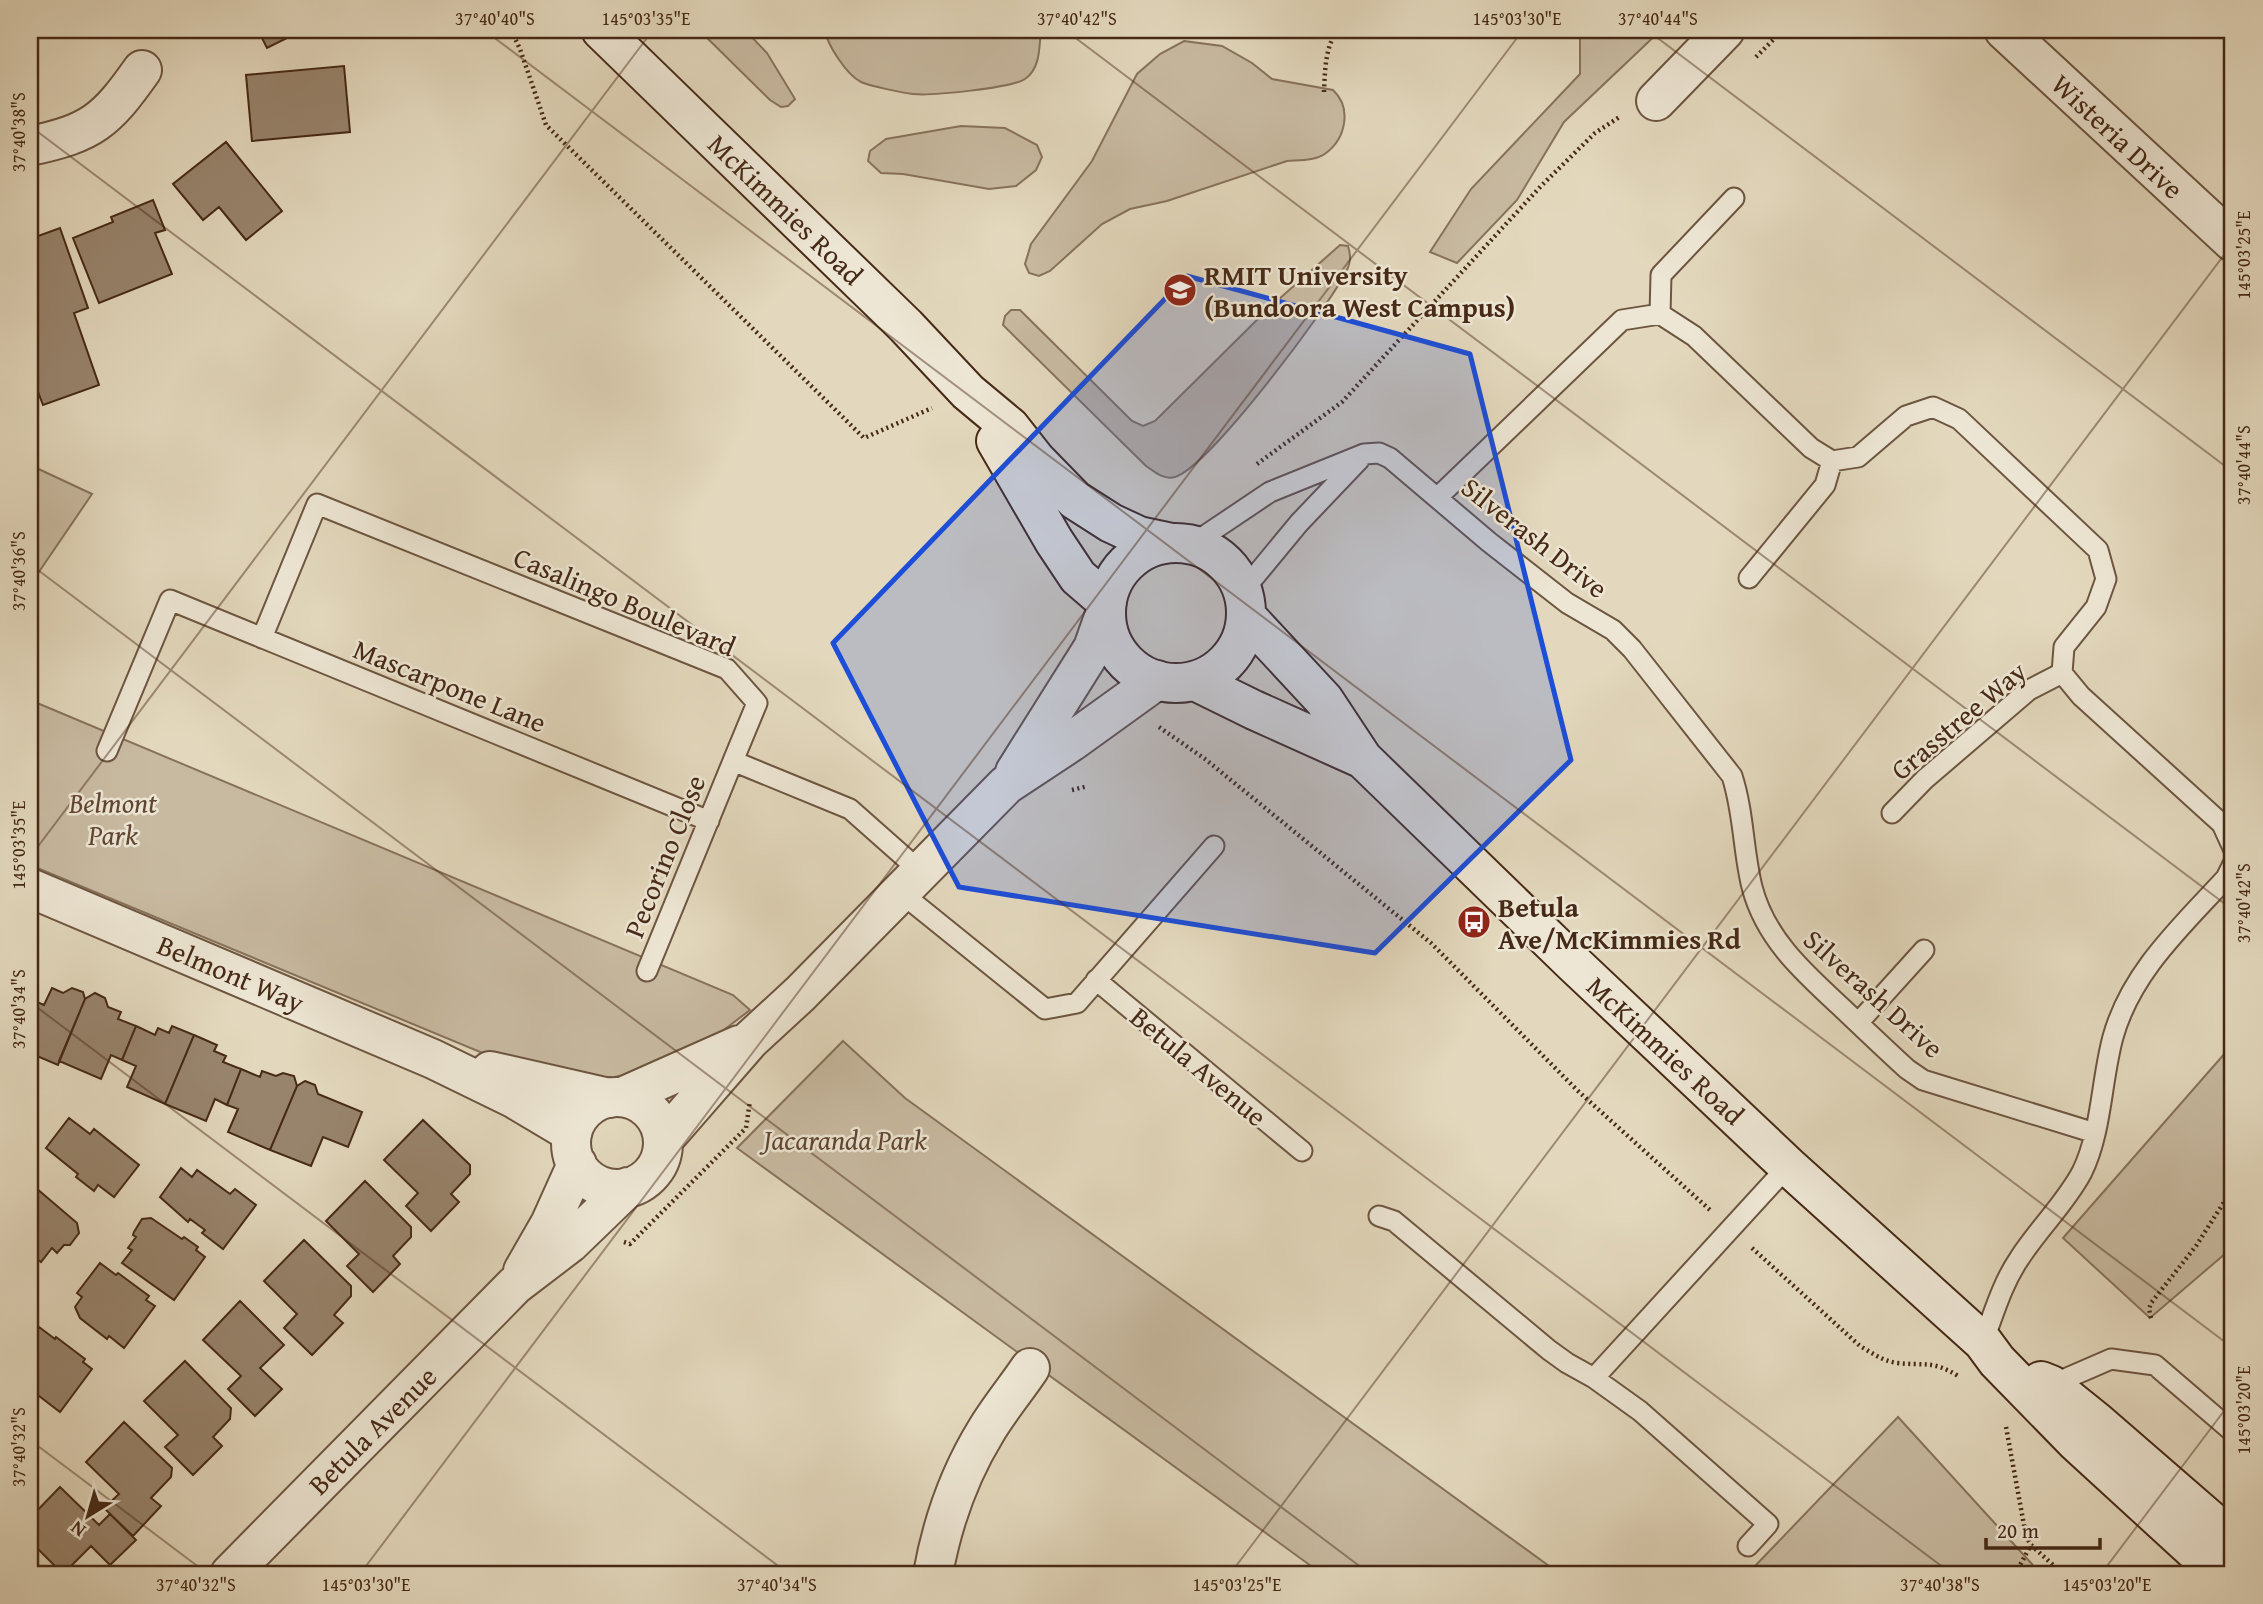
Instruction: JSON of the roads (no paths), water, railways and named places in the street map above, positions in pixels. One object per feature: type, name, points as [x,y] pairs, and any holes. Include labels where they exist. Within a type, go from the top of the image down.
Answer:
[{"type":"street","name":"McKimmies Road","points":[[601,30],[906,326],[968,392],[1010,428],[1036,460],[1075,500],[1111,523],[1139,536],[1181,544]]},
{"type":"street","points":[[1656,101],[1726,30]]},
{"type":"street","name":"Wisteria Drive","points":[[2004,30],[2233,242]]},
{"type":"street","points":[[30,146],[78,133],[100,121],[117,105],[142,70]]},
{"type":"street","name":"McKimmies Road","points":[[968,392],[1054,541],[1078,577],[1106,608]]},
{"type":"street","points":[[1181,544],[1208,551],[1223,561],[1234,575],[1244,604],[1242,637],[1231,657],[1215,671],[1195,681],[1176,683],[1157,680],[1131,667],[1120,656],[1110,636],[1106,608],[1114,581],[1127,563],[1146,550],[1181,544]]},
{"type":"street","name":"McKimmies Road","points":[[1244,604],[1324,700],[1363,758],[1573,963],[1788,1166],[1983,1362],[2076,1442],[2220,1574]]},
{"type":"street","name":"Betula Avenue","points":[[230,1574],[515,1285],[570,1243],[628,1187],[640,1183],[650,1175],[663,1153],[663,1140],[750,1040],[1006,785],[1093,648],[1106,608]]},
{"type":"street","name":"Betula Avenue","points":[[1006,785],[1072,742],[1157,680]]},
{"type":"street","name":"McKimmies Road","points":[[1195,681],[1363,758]]},
{"type":"street","name":"Belmont Way","points":[[30,888],[433,1059],[515,1099],[575,1149]]},
{"type":"street","name":"Betula Avenue","points":[[515,1285],[550,1224],[575,1149],[577,1121],[585,1110],[596,1102],[615,1097],[750,1040]]},
{"type":"street","name":"Belmont Way","points":[[433,1059],[615,1097]]},
{"type":"street","points":[[615,1097],[638,1101],[650,1111],[659,1124],[663,1140]]},
{"type":"street","points":[[575,1149],[586,1176],[598,1185],[628,1187]]},
{"type":"street","name":"McKimmies Road","points":[[1983,1362],[2051,1385],[2233,1540]]},
{"type":"street","points":[[933,1574],[939,1539],[958,1484],[985,1431],[1030,1368]]},
{"type":"lane","points":[[1660,314],[1661,275],[1734,198]]},
{"type":"lane","points":[[1438,497],[1622,320],[1660,314],[1694,336],[1811,448],[1832,461],[1858,457],[1906,416],[1933,407],[1959,419],[2098,550],[2106,579],[2096,607],[2064,647],[2062,673],[2081,696],[2222,824],[2233,848]]},
{"type":"lane","name":"Silverash Drive","points":[[1364,454],[1379,453],[1390,458],[1489,542],[1567,603],[1613,630],[1632,649],[1732,776],[1739,798],[1752,888],[1766,923],[1781,948],[1804,973],[1907,1069],[1923,1080],[2095,1133]]},
{"type":"lane","points":[[1181,544],[1270,492],[1364,454]]},
{"type":"lane","points":[[1244,604],[1299,523],[1364,454]]},
{"type":"lane","points":[[1749,578],[1825,485],[1832,461]]},
{"type":"lane","name":"Casalingo Boulevard","points":[[262,638],[317,504],[727,669],[757,703],[733,761]]},
{"type":"lane","name":"Mascarpone Lane","points":[[107,751],[170,600],[709,821]]},
{"type":"lane","name":"Grasstree Way","points":[[1892,813],[1925,779],[2029,690],[2062,673]]},
{"type":"lane","points":[[733,761],[850,809],[910,882],[1045,1009],[1077,1003],[1214,846]]},
{"type":"lane","name":"Pecorino Close","points":[[647,971],[733,761]]},
{"type":"lane","points":[[1983,1362],[2006,1281],[2020,1257],[2060,1207],[2082,1171],[2095,1133],[2113,1038],[2135,985],[2155,956],[2226,878],[2233,864]]},
{"type":"lane","points":[[1858,1023],[1924,950]]},
{"type":"lane","name":"Betula Avenue","points":[[1096,980],[1301,1151]]},
{"type":"lane","points":[[1594,1378],[1788,1166]]},
{"type":"lane","points":[[1379,1216],[1394,1222],[1549,1350],[1640,1411],[1768,1524],[1748,1546]]},
{"type":"lane","points":[[2051,1385],[2111,1359],[2155,1365],[2233,1432]]},
{"type":"place","name":"RMIT University (Bundoora West Campus)","points":[[1180,290]]},
{"type":"place","name":"Betula Ave/McKimmies Rd","points":[[1474,922]]},
{"type":"park label","name":"Belmont Park","points":[[113,818]]},
{"type":"park label","name":"Jacaranda Park","points":[[845,1139]]}]
